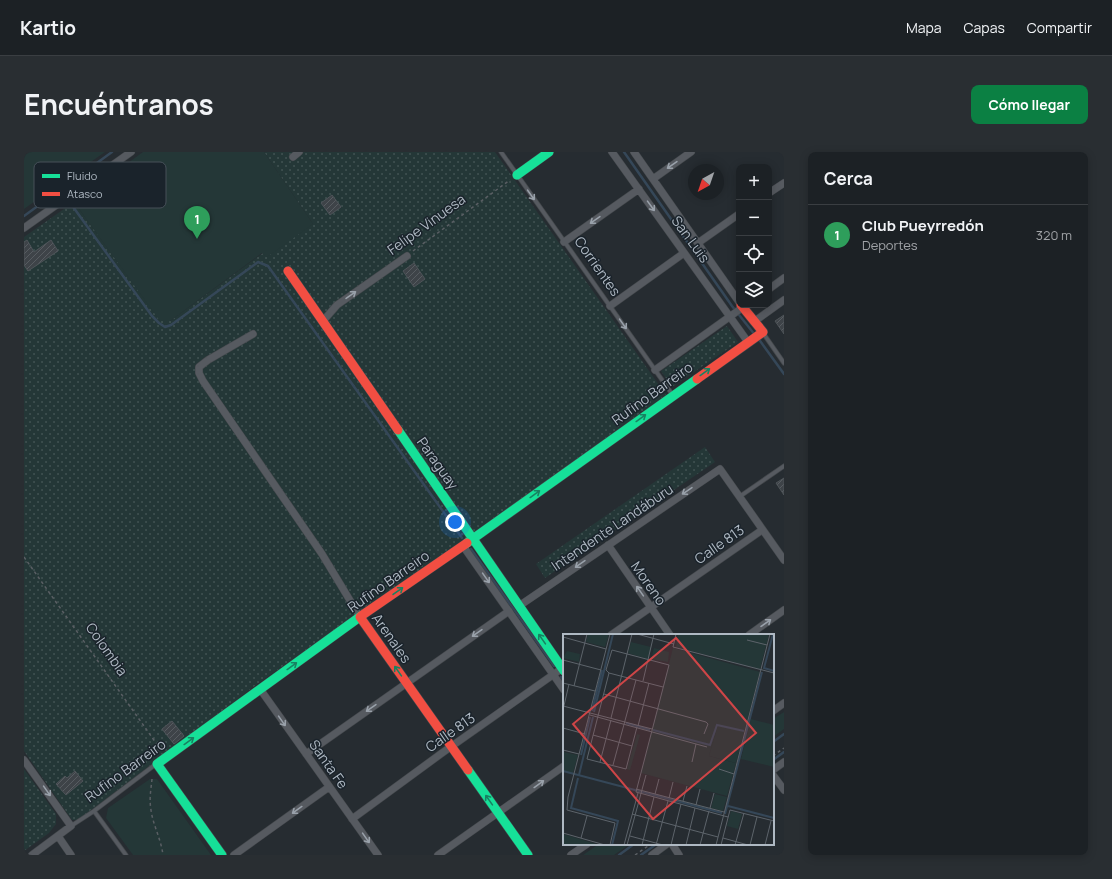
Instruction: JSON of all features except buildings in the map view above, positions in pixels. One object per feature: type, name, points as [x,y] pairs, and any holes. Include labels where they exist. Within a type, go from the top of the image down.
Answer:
[{"type":"street","points":[[117,162],[131,152]]},
{"type":"street","points":[[293,157],[299,152]]},
{"type":"street","points":[[517,175],[549,152]]},
{"type":"street","name":"San Luis","points":[[612,152],[748,342]]},
{"type":"street","name":"San Luis","points":[[634,152],[736,297]]},
{"type":"street","points":[[653,179],[691,152]]},
{"type":"street","points":[[772,191],[784,183]]},
{"type":"street","points":[[564,242],[639,189]]},
{"type":"street","points":[[24,228],[52,208]]},
{"type":"street","points":[[698,243],[736,216]]},
{"type":"street","points":[[610,306],[684,253]]},
{"type":"street","name":"Felipe Vinuesa","points":[[323,321],[336,305],[407,256]]},
{"type":"street","name":"Paraguay","points":[[288,271],[563,669]]},
{"type":"street","points":[[772,287],[784,278]]},
{"type":"street","points":[[755,321],[784,300]]},
{"type":"street","name":"Rufino Barreiro","points":[[655,370],[730,316],[739,308]]},
{"type":"street","name":"San Luis","points":[[744,308],[763,332]]},
{"type":"street","name":"Rufino Barreiro","points":[[157,764],[260,688],[463,546],[763,332]]},
{"type":"street","name":"Arenales","points":[[253,334],[208,360],[200,367],[199,373],[202,381],[322,554],[360,617],[528,855]]},
{"type":"street","name":"Intendente Landáburu","points":[[519,606],[720,469],[739,496]]},
{"type":"street","points":[[739,496],[784,560]]},
{"type":"street","name":"Calle 813","points":[[612,634],[762,530]]},
{"type":"street","name":"Moreno","points":[[608,545],[669,634]]},
{"type":"street","points":[[463,546],[563,689]]},
{"type":"street","points":[[750,634],[784,610]]},
{"type":"street","points":[[306,754],[509,611]]},
{"type":"street","name":"Calle 813","points":[[352,819],[451,746],[563,669]]},
{"type":"street","name":"Santa Fe","points":[[260,688],[378,855]]},
{"type":"street","points":[[774,710],[784,704]]},
{"type":"street","points":[[24,760],[71,826]]},
{"type":"street","points":[[774,769],[784,762]]},
{"type":"street","points":[[157,764],[222,855]]},
{"type":"street","points":[[438,855],[563,767]]},
{"type":"street","points":[[774,776],[784,790]]},
{"type":"street","points":[[234,855],[329,787]]},
{"type":"street","name":"Rufino Barreiro","points":[[32,855],[71,826]]},
{"type":"street","points":[[58,836],[71,855]]},
{"type":"street","points":[[571,855],[586,845]]},
{"type":"street","points":[[652,855],[666,845]]},
{"type":"street","points":[[673,845],[679,855]]},
{"type":"lane","name":"Corrientes","points":[[501,152],[673,395]]},
{"type":"lane","name":"San Luis","points":[[763,332],[784,363]]},
{"type":"lane","points":[[739,496],[784,466]]},
{"type":"lane","name":"Rufino Barreiro","points":[[71,826],[94,811],[157,764]]},
{"type":"lane","points":[[94,811],[126,855]]},
{"type":"path","name":"Felipe Vinuesa","points":[[407,256],[517,175]]},
{"type":"path","name":"Colombia","points":[[24,557],[166,757]]},
{"type":"path","points":[[774,755],[784,748]]},
{"type":"path","points":[[152,779],[150,793],[151,811],[162,846],[163,855]]},
{"type":"path","points":[[636,855],[650,845]]},
{"type":"shaded area","points":[[24,152],[105,152],[91,162],[34,162],[34,202],[24,209]]},
{"type":"shaded area","points":[[143,152],[264,152],[313,224],[267,257],[262,253],[170,321],[160,321],[78,208],[166,208],[166,162],[129,162]]},
{"type":"shaded area","points":[[264,152],[495,152],[666,395],[471,535],[252,688],[78,820],[72,820],[24,751],[24,237],[65,208],[78,208],[160,320],[170,321],[263,253],[313,224]]},
{"type":"shaded area","points":[[727,326],[738,342],[672,387],[661,371]]},
{"type":"shaded area","points":[[705,447],[715,462],[545,578],[536,564]]},
{"type":"shaded area","points":[[784,712],[784,729],[774,736],[774,718]]},
{"type":"shaded area","points":[[24,769],[56,814],[56,824],[49,833],[24,851]]},
{"type":"shaded area","points":[[150,779],[157,779],[211,855],[133,855],[106,818],[108,808]]},
{"type":"shaded area","points":[[598,845],[629,845],[614,855],[583,855]]},
{"type":"waterway","points":[[98,162],[112,152]]},
{"type":"waterway","points":[[624,152],[732,306],[755,335]]},
{"type":"waterway","points":[[24,216],[35,208]]},
{"type":"waterway","points":[[74,208],[152,316],[165,327],[171,325],[258,262],[268,266],[462,538]]},
{"type":"waterway","points":[[758,338],[784,374]]},
{"type":"waterway","points":[[471,549],[554,666]]},
{"type":"waterway","points":[[774,741],[784,734]]},
{"type":"waterway","points":[[774,759],[784,752]]},
{"type":"waterway","points":[[619,855],[633,845]]},
{"type":"waterway","points":[[641,855],[655,845]]},
{"type":"traffic: fast","points":[[517,175],[549,152]]},
{"type":"traffic: fast","points":[[467,543],[697,379]]},
{"type":"traffic: fast","points":[[398,430],[563,670]]},
{"type":"traffic: fast","points":[[222,855],[157,764],[361,616]]},
{"type":"traffic: fast","points":[[468,770],[528,855]]},
{"type":"traffic: jam","points":[[288,271],[398,430]]},
{"type":"traffic: jam","points":[[697,379],[763,332],[743,308]]},
{"type":"traffic: jam","points":[[361,616],[467,543]]},
{"type":"traffic: jam","points":[[360,617],[468,770]]},
{"type":"place","name":"Club Pueyrredón","points":[[197,239]]}]
